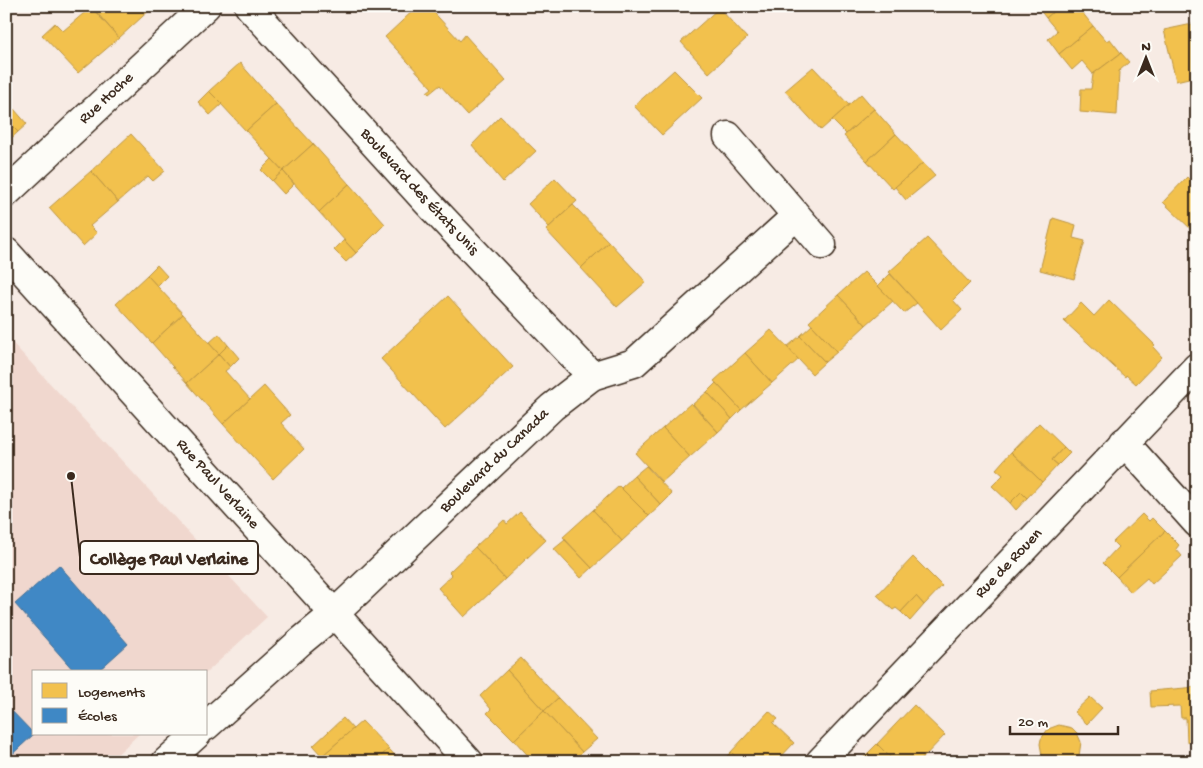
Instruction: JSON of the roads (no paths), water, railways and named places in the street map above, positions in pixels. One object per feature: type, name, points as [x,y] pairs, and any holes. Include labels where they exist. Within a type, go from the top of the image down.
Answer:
[{"type":"street","name":"Rue Hoche","points":[[6,192],[206,6]]},
{"type":"street","name":"Boulevard des États Unis","points":[[249,6],[427,202],[592,376]]},
{"type":"street","points":[[728,136],[822,245]]},
{"type":"street","name":"Boulevard du Canada","points":[[208,724],[334,614],[552,407],[592,376],[634,363],[796,216]]},
{"type":"street","name":"Rue Paul Verlaine","points":[[6,252],[469,762]]},
{"type":"street","name":"Rue de Rouen","points":[[820,762],[1197,367]]},
{"type":"street","points":[[1124,442],[1197,523]]},
{"type":"street","points":[[166,762],[194,736]]},
{"type":"place","name":"Collège Paul Verlaine","points":[[71,476]]}]
